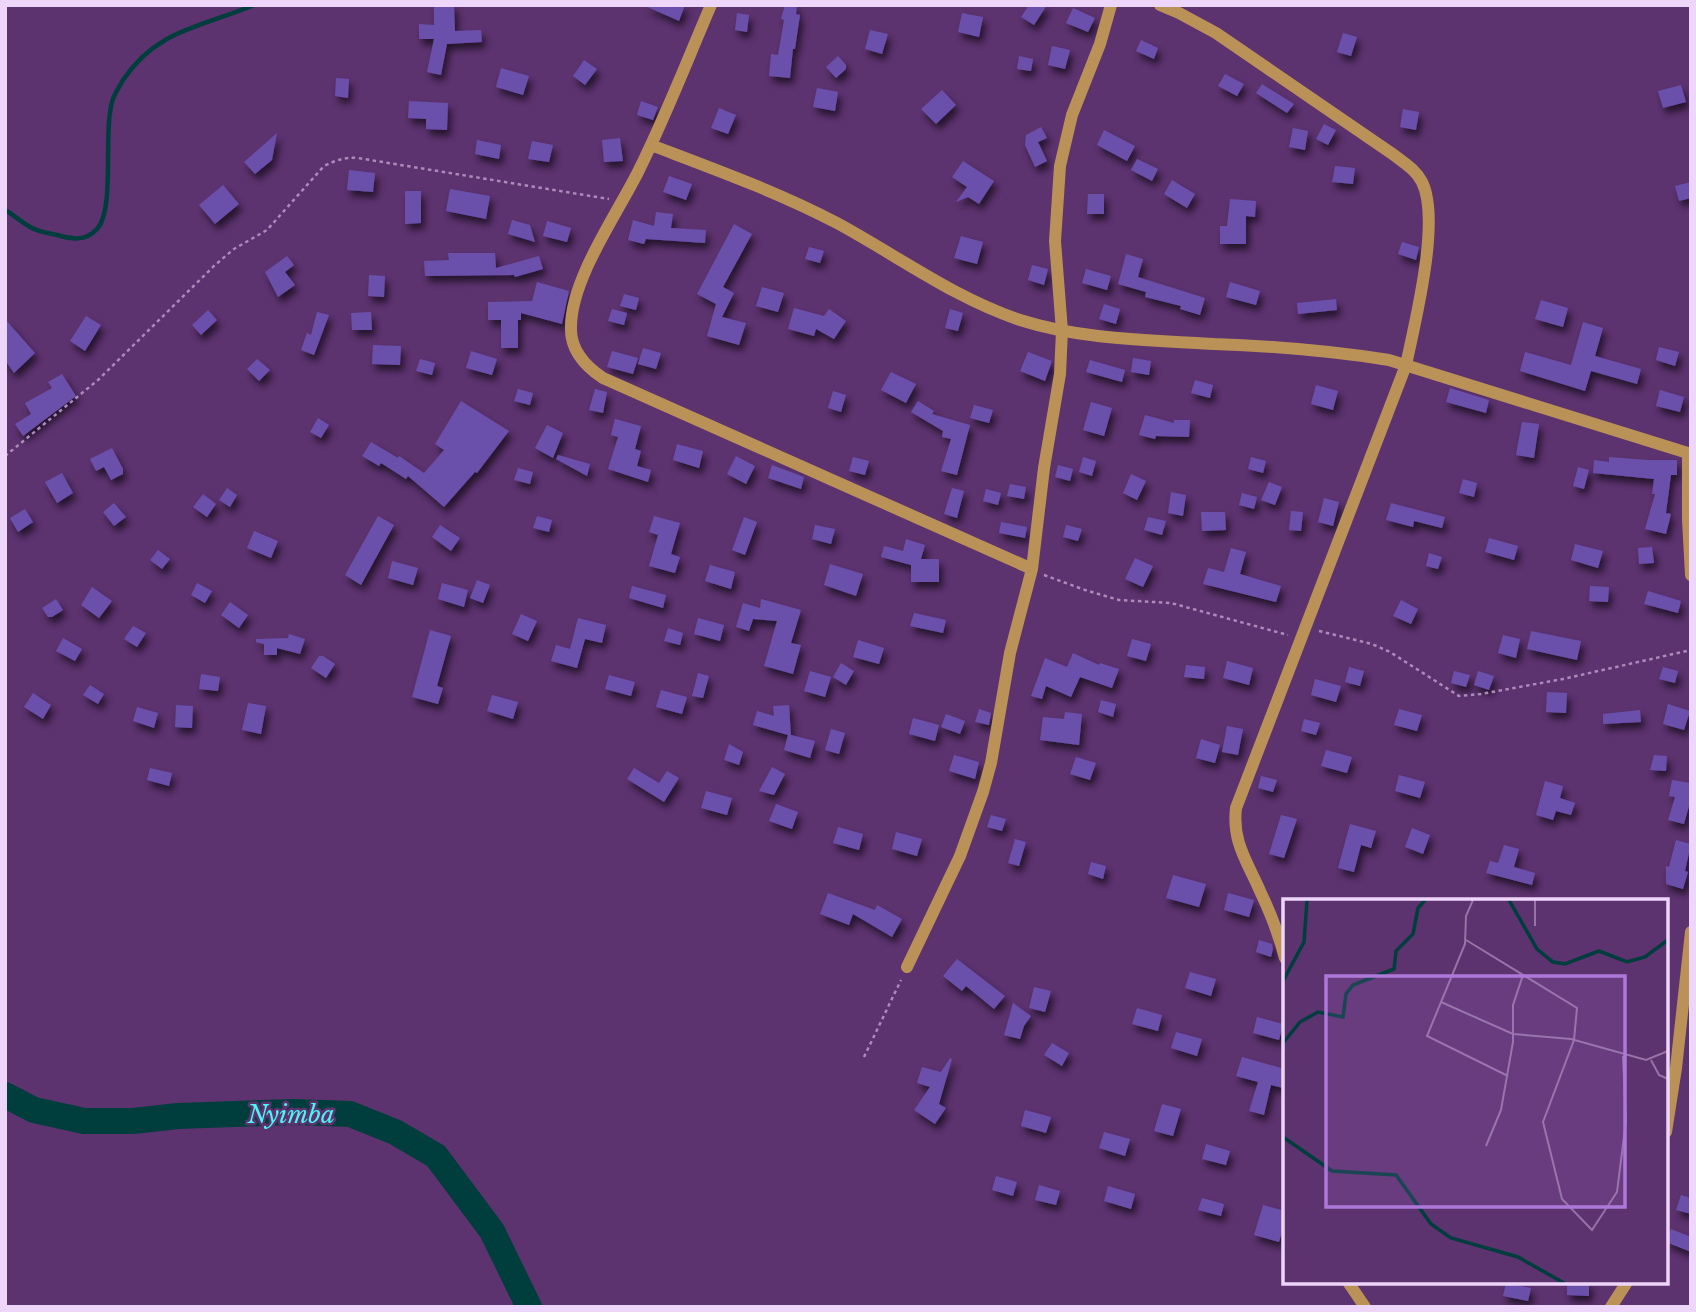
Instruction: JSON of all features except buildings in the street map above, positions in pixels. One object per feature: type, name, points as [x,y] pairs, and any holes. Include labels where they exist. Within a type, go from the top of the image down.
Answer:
[{"type":"street","points":[[711,5],[651,145],[589,264],[571,320],[575,351],[603,378],[1032,569]]},
{"type":"street","points":[[907,967],[960,856],[983,792],[1010,653],[1032,569],[1044,468],[1060,374],[1062,331],[1055,241],[1060,166],[1072,114],[1100,44],[1111,5]]},
{"type":"street","points":[[1160,5],[1216,33],[1394,155],[1417,174],[1427,195],[1428,236],[1417,316],[1406,365],[1236,808],[1234,822],[1237,843],[1269,911],[1283,952]]},
{"type":"street","points":[[651,145],[773,193],[836,223],[976,304],[1020,320],[1062,331],[1117,339],[1344,353],[1406,365],[1690,454],[1688,520],[1691,575]]},
{"type":"street","points":[[1668,1119],[1691,932]]},
{"type":"street","points":[[1349,1284],[1365,1307]]},
{"type":"street","points":[[1611,1307],[1626,1284]]},
{"type":"path","points":[[5,456],[98,380],[215,265],[234,249],[267,230],[324,166],[344,157],[449,171],[622,201]]},
{"type":"path","points":[[1691,346],[1691,390]]},
{"type":"path","points":[[1032,569],[1119,600],[1171,603],[1302,633],[1372,645],[1390,652],[1459,695],[1481,694],[1563,679],[1691,650]]},
{"type":"path","points":[[864,1057],[907,967]]},
{"type":"waterway","points":[[5,210],[35,229],[73,238],[83,238],[97,229],[103,219],[108,187],[110,113],[114,97],[123,80],[136,63],[166,40],[254,5]]},
{"type":"waterway","name":"Nyimba","points":[[5,1095],[34,1110],[84,1121],[294,1112],[350,1114],[395,1132],[436,1156],[492,1231],[529,1307]]}]
